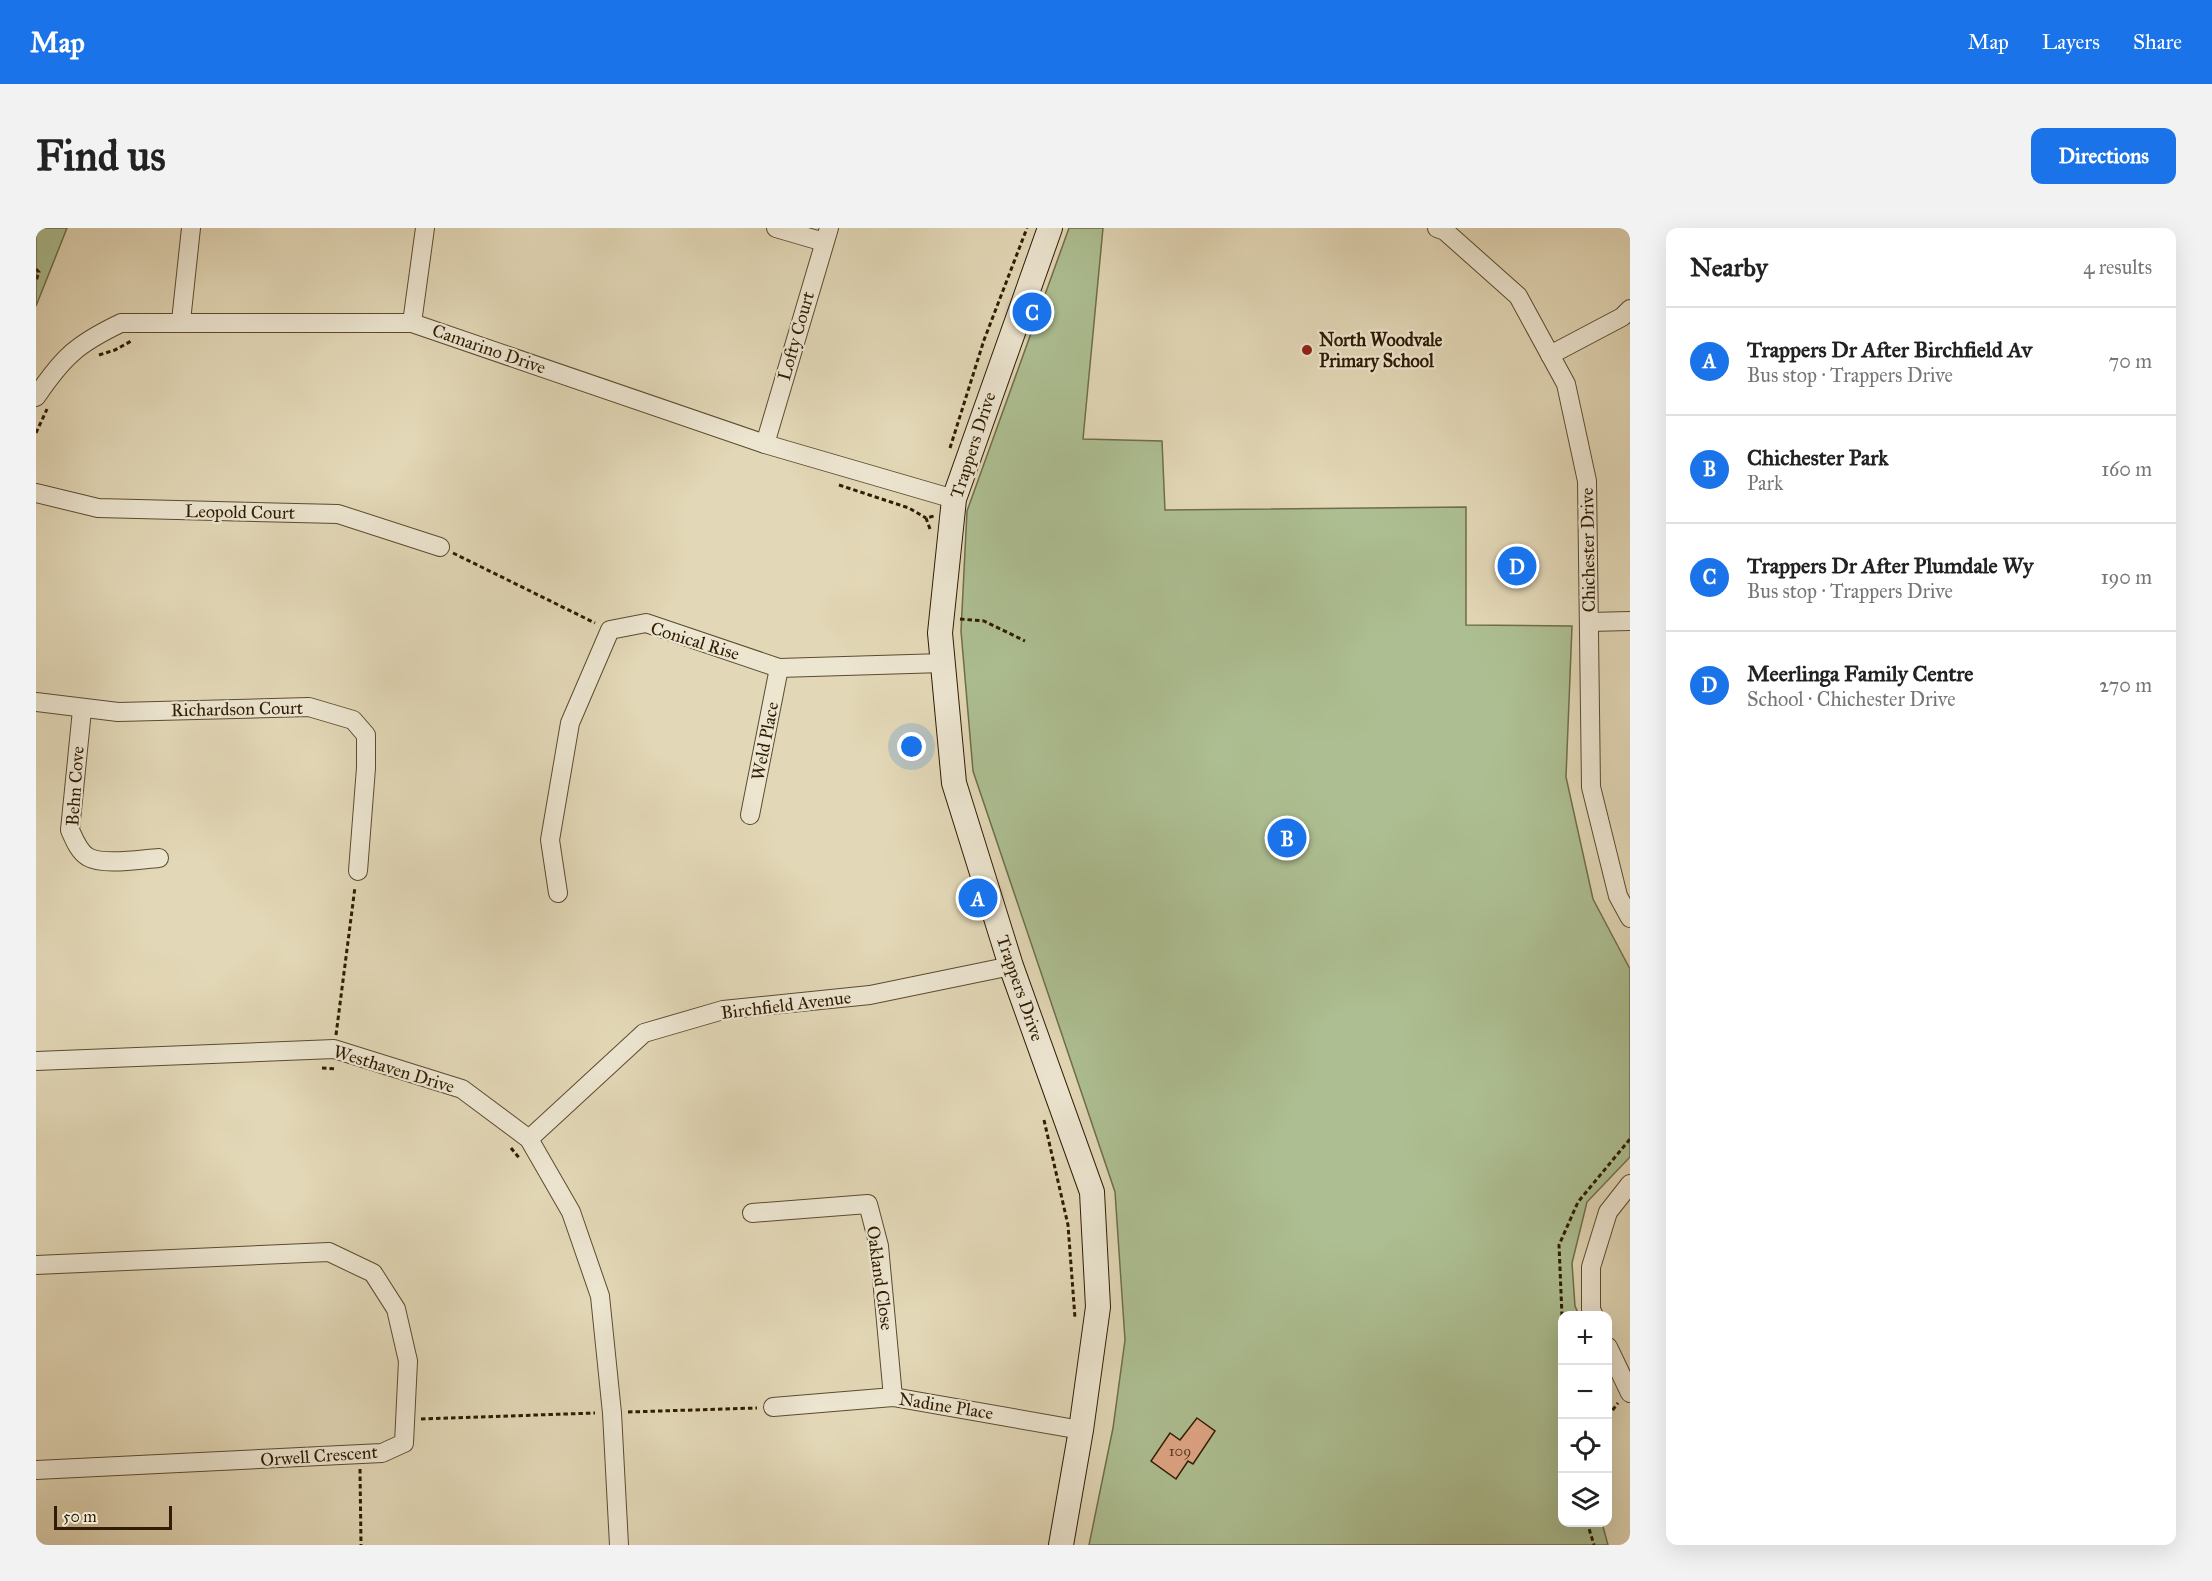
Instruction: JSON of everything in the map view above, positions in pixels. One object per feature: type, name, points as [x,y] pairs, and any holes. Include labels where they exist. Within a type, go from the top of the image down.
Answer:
[{"type":"main road","name":"Trappers Drive","points":[[1050,228],[954,499],[940,633],[954,783],[1011,966],[1092,1192],[1098,1307],[1082,1430],[1061,1545]]},
{"type":"street","points":[[181,321],[190,228]]},
{"type":"street","points":[[412,322],[425,228]]},
{"type":"street","points":[[776,228],[826,235]]},
{"type":"street","name":"Chichester Drive","points":[[1437,228],[1445,231],[1518,296],[1566,384],[1587,481],[1591,787],[1618,896],[1630,918]]},
{"type":"street","name":"Lofty Court","points":[[765,444],[826,235]]},
{"type":"street","points":[[1550,355],[1622,317],[1630,309]]},
{"type":"street","name":"Camarino Drive","points":[[44,400],[58,364],[85,340],[121,323],[412,322],[765,444],[954,499]]},
{"type":"street","name":"Leopold Court","points":[[36,493],[98,508],[338,514],[441,547]]},
{"type":"street","points":[[1589,622],[1630,621]]},
{"type":"street","name":"Conical Rise","points":[[610,630],[646,623],[779,668],[943,663]]},
{"type":"street","points":[[558,893],[550,840],[570,723],[610,630]]},
{"type":"street","name":"Weld Place","points":[[750,815],[779,668]]},
{"type":"street","name":"Richardson Court","points":[[36,702],[82,710],[118,712],[309,707],[354,720],[366,735],[366,768],[357,871]]},
{"type":"street","name":"Behn Cove","points":[[82,710],[70,830],[77,845],[89,858],[110,861],[159,858]]},
{"type":"street","name":"Birchfield Avenue","points":[[529,1139],[644,1033],[723,1011],[870,995],[1011,966]]},
{"type":"street","name":"Westhaven Drive","points":[[36,1061],[334,1048],[462,1089],[529,1139],[571,1212],[600,1296],[601,1416],[619,1545]]},
{"type":"street","points":[[1592,1311],[1591,1267],[1608,1212],[1630,1184]]},
{"type":"street","name":"Oakland Close","points":[[752,1214],[868,1204],[879,1246],[893,1397]]},
{"type":"street","name":"Orwell Crescent","points":[[36,1265],[329,1252],[373,1273],[396,1309],[408,1361],[403,1420],[404,1443],[382,1454],[359,1457],[36,1470]]},
{"type":"street","points":[[1612,1355],[1630,1393]]},
{"type":"street","name":"Nadine Place","points":[[773,1407],[893,1397],[1082,1430]]},
{"type":"path","points":[[36,269],[39,272],[36,281]]},
{"type":"path","points":[[91,361],[138,337]]},
{"type":"path","points":[[36,433],[44,400]]},
{"type":"path","points":[[833,483],[909,508],[926,518]]},
{"type":"path","points":[[441,547],[610,630]]},
{"type":"path","points":[[958,619],[984,621],[1024,640]]},
{"type":"path","points":[[334,1048],[357,871]]},
{"type":"path","points":[[317,1067],[339,1069]]},
{"type":"path","points":[[1563,1311],[1559,1245],[1578,1202],[1630,1139]]},
{"type":"path","points":[[508,1144],[526,1167]]},
{"type":"path","points":[[595,1402],[601,1416]]},
{"type":"path","points":[[403,1420],[601,1416],[773,1407]]},
{"type":"path","points":[[359,1457],[361,1545]]},
{"type":"path","points":[[1589,1527],[1594,1545]]},
{"type":"green space","points":[[36,228],[67,228],[36,306]]},
{"type":"green space","points":[[1069,228],[1103,228],[1083,439],[1162,441],[1165,510],[1466,507],[1466,625],[1572,626],[1566,777],[1593,899],[1630,969],[1630,1157],[1587,1202],[1572,1263],[1577,1311],[1558,1311],[1558,1527],[1603,1527],[1608,1545],[1089,1545],[1113,1428],[1125,1340],[1115,1192],[973,771],[961,631],[967,511]]},
{"type":"building","points":[[1197,1418],[1215,1431],[1193,1464],[1188,1461],[1176,1479],[1151,1461],[1170,1433],[1180,1440]]},
{"type":"place","name":"Trappers Dr After Plumdale Wy","points":[[1032,312]]},
{"type":"place","name":"North Woodvale Primary School","points":[[1307,350]]},
{"type":"place","name":"Meerlinga Family Centre","points":[[1517,566]]},
{"type":"place","name":"Chichester Park","points":[[1287,838]]},
{"type":"place","name":"Trappers Dr After Birchfield Av","points":[[978,898]]}]
